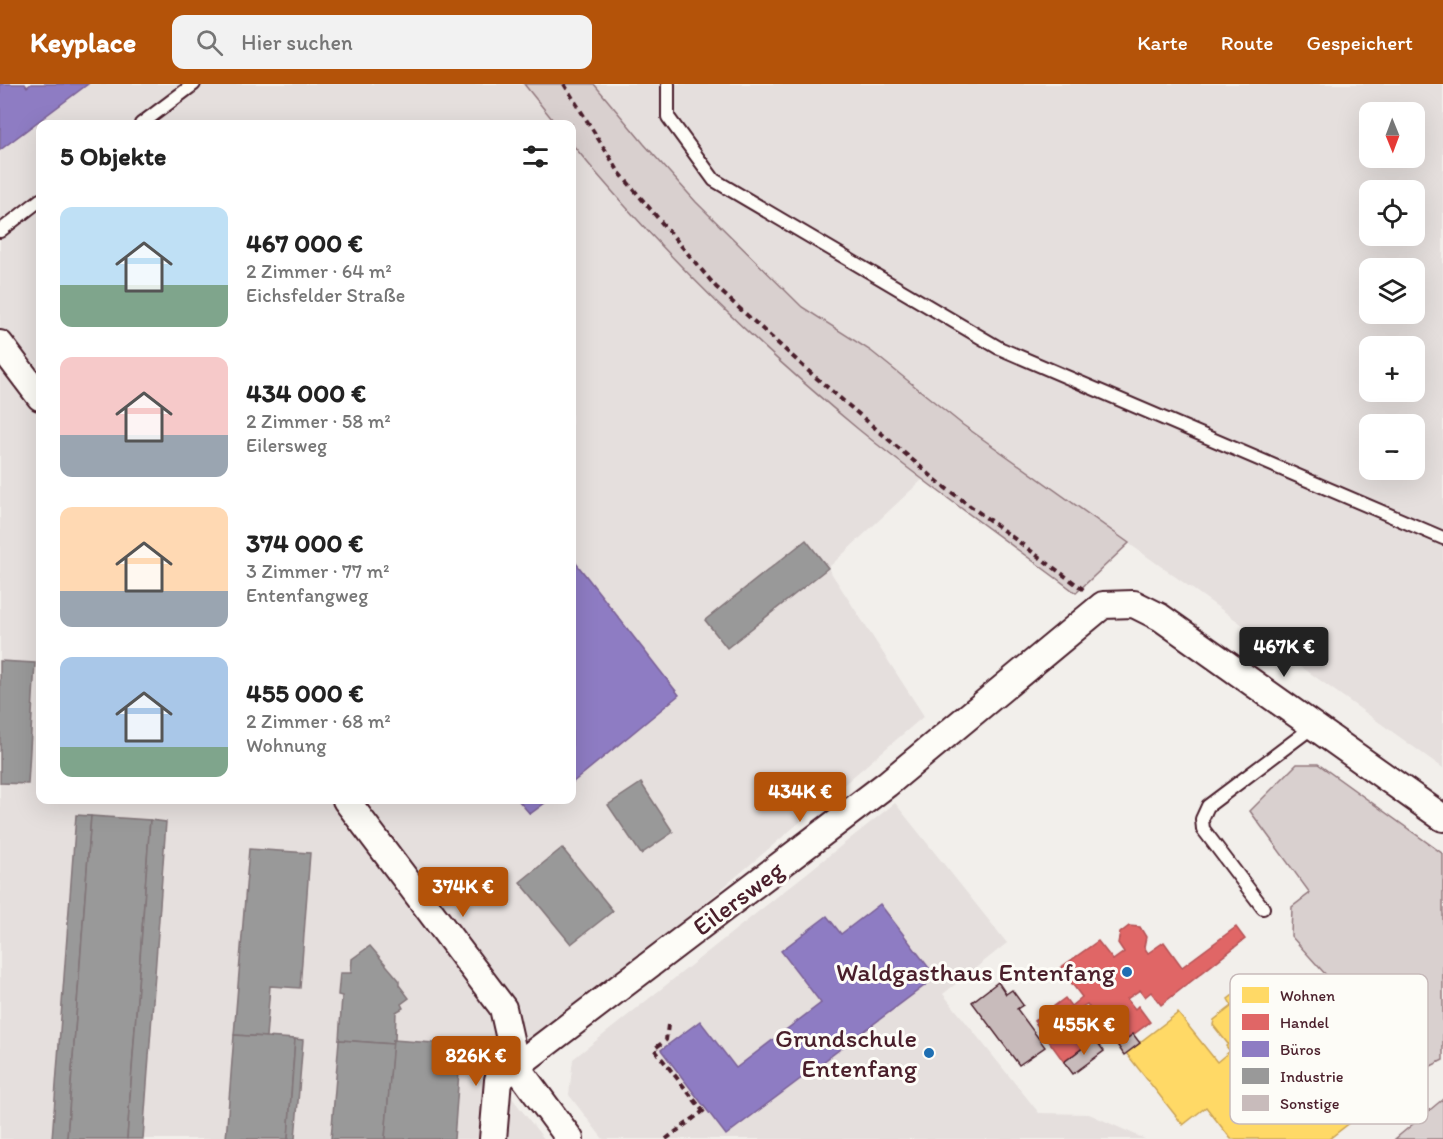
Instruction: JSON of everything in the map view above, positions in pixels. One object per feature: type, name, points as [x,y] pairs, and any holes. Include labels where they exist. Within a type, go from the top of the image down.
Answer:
[{"type":"street","points":[[0,344],[36,392]]},
{"type":"street","points":[[1103,605],[1134,604],[1160,617],[1443,818]]},
{"type":"street","name":"Eilersweg","points":[[493,1139],[498,1080],[887,784],[1103,605]]},
{"type":"street","points":[[349,804],[503,1008],[516,1066],[570,1139]]},
{"type":"lane","points":[[146,120],[194,84]]},
{"type":"lane","points":[[668,84],[668,117],[714,180],[999,348],[1443,538]]},
{"type":"lane","points":[[0,231],[36,203]]},
{"type":"lane","points":[[1263,908],[1203,829],[1202,819],[1208,806],[1314,726]]},
{"type":"path","points":[[564,84],[619,172],[716,287],[813,375],[943,486],[1103,605]]},
{"type":"path","points":[[666,1139],[704,1110],[654,1048],[666,1040],[668,1025]]},
{"type":"shaded area","points":[[0,84],[524,84],[553,120],[36,120],[36,804],[576,804],[576,149],[658,242],[739,323],[829,405],[923,479],[828,568],[924,716],[498,1080],[544,1139],[0,1139]]},
{"type":"shaded area","points":[[524,84],[594,84],[696,202],[802,307],[871,351],[963,425],[1129,543],[1076,593],[911,471],[781,363],[672,257],[604,183],[576,149],[576,120],[553,120]]},
{"type":"shaded area","points":[[594,84],[1443,84],[1443,768],[963,425],[871,351],[802,307],[696,202]]},
{"type":"shaded area","points":[[1297,764],[1318,764],[1443,854],[1443,1060],[1428,1068],[1428,974],[1325,974],[1291,936],[1292,907],[1310,893],[1250,811]]},
{"type":"shaded area","points":[[895,803],[1007,943],[943,994],[1039,1113],[1089,1114],[1145,1139],[603,1139],[569,1095],[573,1059]]},
{"type":"shaded area","points":[[1443,1099],[1443,1139],[1395,1139],[1413,1124],[1428,1124],[1428,1112]]},
{"type":"building: Wohnen","points":[[1230,1008],[1230,1051],[1226,1046],[1228,1044],[1213,1025],[1214,1020]]},
{"type":"building: Wohnen","points":[[1178,1013],[1217,1062],[1230,1051],[1230,1124],[1348,1124],[1329,1139],[1231,1139],[1206,1107],[1183,1125],[1126,1053]]},
{"type":"building: Handel","points":[[1129,926],[1140,927],[1146,937],[1144,947],[1148,953],[1164,942],[1182,967],[1236,927],[1245,939],[1161,1005],[1151,992],[1145,997],[1140,990],[1127,999],[1135,1009],[1138,1006],[1150,1022],[1118,1046],[1106,1030],[1110,1027],[1103,1017],[1087,1028],[1095,1039],[1064,1062],[1034,1021],[1065,998],[1071,1006],[1082,997],[1060,968],[1098,941],[1113,960],[1124,952],[1118,943],[1120,933]],"holes":[[[1087,1004],[1093,1013],[1082,1021],[1075,1012]]]},
{"type":"building: Büros","points":[[0,84],[25,84],[27,87],[31,84],[88,84],[40,120],[36,120],[36,123],[0,150]]},
{"type":"building: Büros","points":[[576,563],[679,695],[576,780]]},
{"type":"building: Büros","points":[[521,804],[544,804],[530,814]]},
{"type":"building: Büros","points":[[880,904],[936,977],[726,1135],[661,1050],[700,1021],[736,1068],[821,1003],[781,951],[827,916],[841,934]]},
{"type":"building: Industrie","points":[[806,540],[828,568],[727,648],[705,620]]},
{"type":"building: Industrie","points":[[0,661],[35,663],[28,784],[0,783]]},
{"type":"building: Industrie","points":[[641,783],[673,832],[641,854],[608,805]]},
{"type":"building: Industrie","points":[[76,815],[91,816],[67,1139],[52,1139]]},
{"type":"building: Industrie","points":[[91,816],[150,820],[127,1139],[67,1139]]},
{"type":"building: Industrie","points":[[150,820],[166,822],[143,1139],[127,1139]]},
{"type":"building: Industrie","points":[[562,848],[613,911],[571,944],[520,882]]},
{"type":"building: Industrie","points":[[249,849],[310,853],[300,988],[270,986],[266,1037],[234,1035]]},
{"type":"building: Industrie","points":[[370,946],[399,980],[399,985],[409,998],[401,1004],[403,1008],[396,1012],[393,1044],[339,1040],[342,996],[338,995],[340,973],[351,973],[352,959]]},
{"type":"building: Industrie","points":[[234,1035],[295,1039],[288,1139],[226,1139]]},
{"type":"building: Industrie","points":[[295,1039],[303,1040],[295,1139],[288,1139]]},
{"type":"building: Industrie","points":[[339,1040],[393,1044],[385,1139],[331,1139]]},
{"type":"building: Industrie","points":[[393,1040],[461,1045],[454,1139],[385,1139]]},
{"type":"building: Sonstige","points":[[998,982],[1006,994],[1012,990],[1023,1005],[1017,1009],[1045,1047],[1019,1065],[972,1002]]},
{"type":"building: Sonstige","points":[[1133,1034],[1140,1043],[1124,1055],[1118,1046]]},
{"type":"building: Sonstige","points":[[1095,1039],[1104,1051],[1073,1074],[1064,1062]]},
{"type":"place","name":"Waldgasthaus Entenfang","points":[[1127,972]]},
{"type":"place","name":"Grundschule Entenfang","points":[[929,1053]]}]
